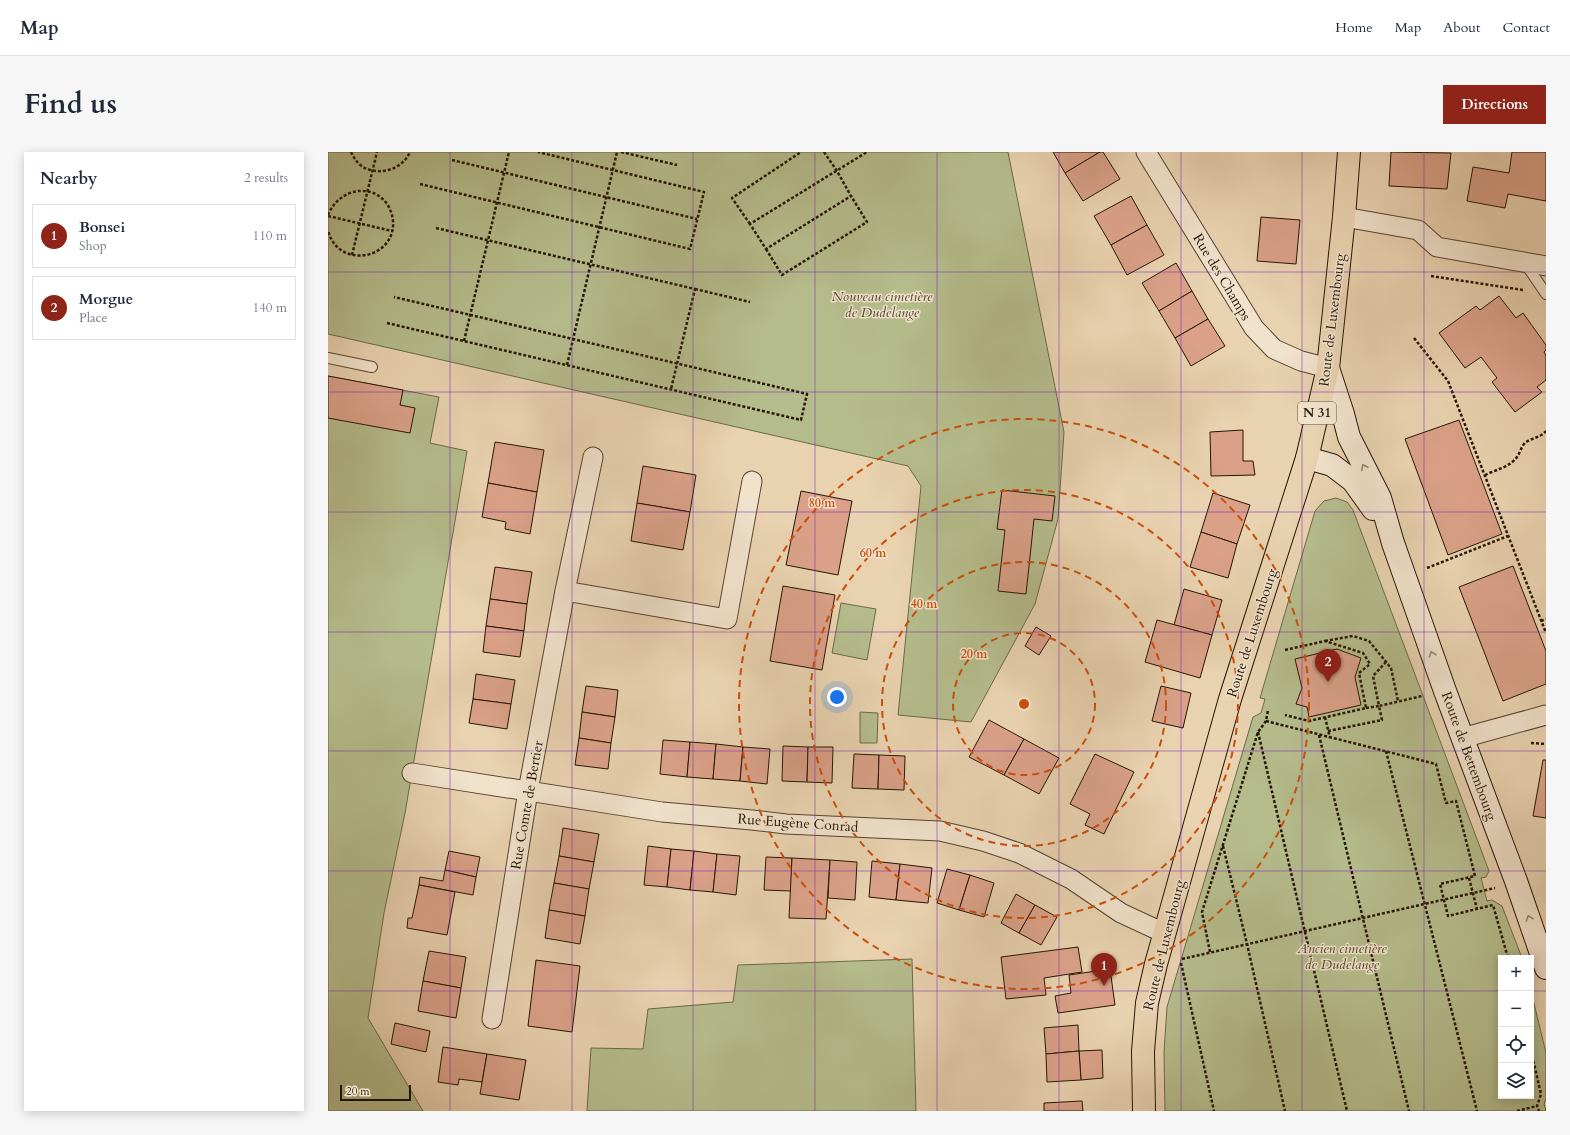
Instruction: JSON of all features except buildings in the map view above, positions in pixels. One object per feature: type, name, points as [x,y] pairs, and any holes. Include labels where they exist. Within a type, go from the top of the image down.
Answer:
[{"type":"main road","name":"Route de Luxembourg","points":[[1144,1111],[1143,1051],[1147,1003],[1164,933],[1230,700],[1307,458],[1328,368],[1344,217],[1349,152]]},
{"type":"main road","name":"Route de Bettembourg","points":[[1328,368],[1349,437],[1380,498],[1393,543],[1462,738],[1516,880],[1546,968]]},
{"type":"main road","name":"Route de Bettembourg","points":[[1307,458],[1332,465],[1353,481],[1369,503],[1393,543]]},
{"type":"street","name":"Rue des Champs","points":[[1146,152],[1254,328],[1274,349],[1301,361],[1328,368]]},
{"type":"street","points":[[1344,217],[1418,230],[1437,247],[1546,266]]},
{"type":"street","name":"Rue Comte de Bertier","points":[[492,1019],[528,791],[565,590],[592,457]]},
{"type":"street","points":[[565,590],[727,619],[752,481]]},
{"type":"street","points":[[1462,738],[1546,715]]},
{"type":"street","name":"Rue Eugène Conrad","points":[[412,773],[662,812],[786,824],[940,831],[983,841],[1019,853],[1071,879],[1121,914],[1164,933]]},
{"type":"lane","points":[[1524,262],[1546,294]]},
{"type":"lane","points":[[328,358],[372,367]]},
{"type":"path","points":[[351,152],[355,160],[363,166],[373,170],[383,171],[393,169],[402,164],[410,152]]},
{"type":"path","points":[[352,255],[377,152]]},
{"type":"path","points":[[464,341],[509,152]]},
{"type":"path","points":[[420,184],[690,249],[704,192],[538,152]]},
{"type":"path","points":[[567,365],[618,152]]},
{"type":"path","points":[[621,152],[677,165]]},
{"type":"path","points":[[801,152],[732,198],[782,275],[867,222],[824,152]]},
{"type":"path","points":[[750,224],[867,152]]},
{"type":"path","points":[[452,160],[697,219]]},
{"type":"path","points":[[328,230],[329,236],[334,244],[342,251],[352,255],[362,256],[372,254],[388,241],[392,231],[392,216],[385,202],[368,191],[357,190],[347,193],[339,198],[332,206],[328,215],[392,231]]},
{"type":"path","points":[[766,249],[850,196]]},
{"type":"path","points":[[436,228],[750,302]]},
{"type":"path","points":[[1431,276],[1524,290]]},
{"type":"path","points":[[671,389],[695,289]]},
{"type":"path","points":[[387,323],[801,420],[803,413],[807,394],[394,297]]},
{"type":"path","points":[[1414,338],[1448,381],[1546,633]]},
{"type":"path","points":[[1485,475],[1512,463],[1526,442],[1542,435],[1546,430]]},
{"type":"path","points":[[1405,576],[1508,536]]},
{"type":"path","points":[[1541,621],[1546,619]]},
{"type":"path","points":[[1285,650],[1353,636],[1369,641],[1391,668],[1398,701]]},
{"type":"path","points":[[1325,641],[1362,653],[1370,664],[1359,673],[1366,708]]},
{"type":"path","points":[[1328,731],[1382,720],[1373,676],[1386,662]]},
{"type":"path","points":[[1285,715],[1309,721],[1422,696]]},
{"type":"path","points":[[1210,952],[1202,912],[1258,732],[1266,721],[1268,710]]},
{"type":"path","points":[[1325,717],[1330,738]]},
{"type":"path","points":[[1266,721],[1436,764],[1446,803],[1456,801],[1475,876],[1440,884],[1448,916],[1493,905],[1507,955]]},
{"type":"path","points":[[1258,732],[1347,1111]]},
{"type":"path","points":[[1319,735],[1409,1111]]},
{"type":"path","points":[[1386,751],[1477,1111]]},
{"type":"path","points":[[1223,846],[1285,1111]]},
{"type":"path","points":[[1469,878],[1477,909]]},
{"type":"path","points":[[1214,1111],[1180,959],[1495,888]]},
{"type":"path","points":[[1534,1063],[1541,1094],[1537,1106],[1539,1111]]},
{"type":"path","points":[[1517,1111],[1537,1106]]},
{"type":"green space","name":"Nouveau cimetière de Dudelange","points":[[328,152],[1008,152],[1064,432],[1058,519],[1035,604],[971,722],[898,715],[921,486],[908,466],[328,334]]},
{"type":"green space","points":[[328,376],[439,397],[430,443],[467,451],[405,813],[384,913],[368,1018],[423,1111],[328,1111]]},
{"type":"green space","name":"Ancien cimetière de Dudelange","points":[[1336,498],[1347,502],[1353,510],[1489,871],[1486,877],[1481,878],[1487,901],[1492,900],[1502,906],[1521,955],[1498,955],[1498,1099],[1534,1099],[1534,1003],[1546,1053],[1546,1099],[1544,1104],[1546,1111],[1165,1111],[1164,1052],[1167,1007],[1253,717],[1261,713],[1265,699],[1260,698],[1315,511],[1324,501]]},
{"type":"green space","points":[[841,603],[876,609],[867,660],[832,653]]},
{"type":"green space","points":[[860,712],[878,713],[877,743],[860,743]]},
{"type":"green space","points":[[912,959],[916,1111],[587,1111],[591,1048],[643,1049],[648,1009],[733,1002],[738,965]]},
{"type":"place","name":"Morgue","points":[[1328,682]]},
{"type":"place","name":"Bonsei","points":[[1104,986]]}]
